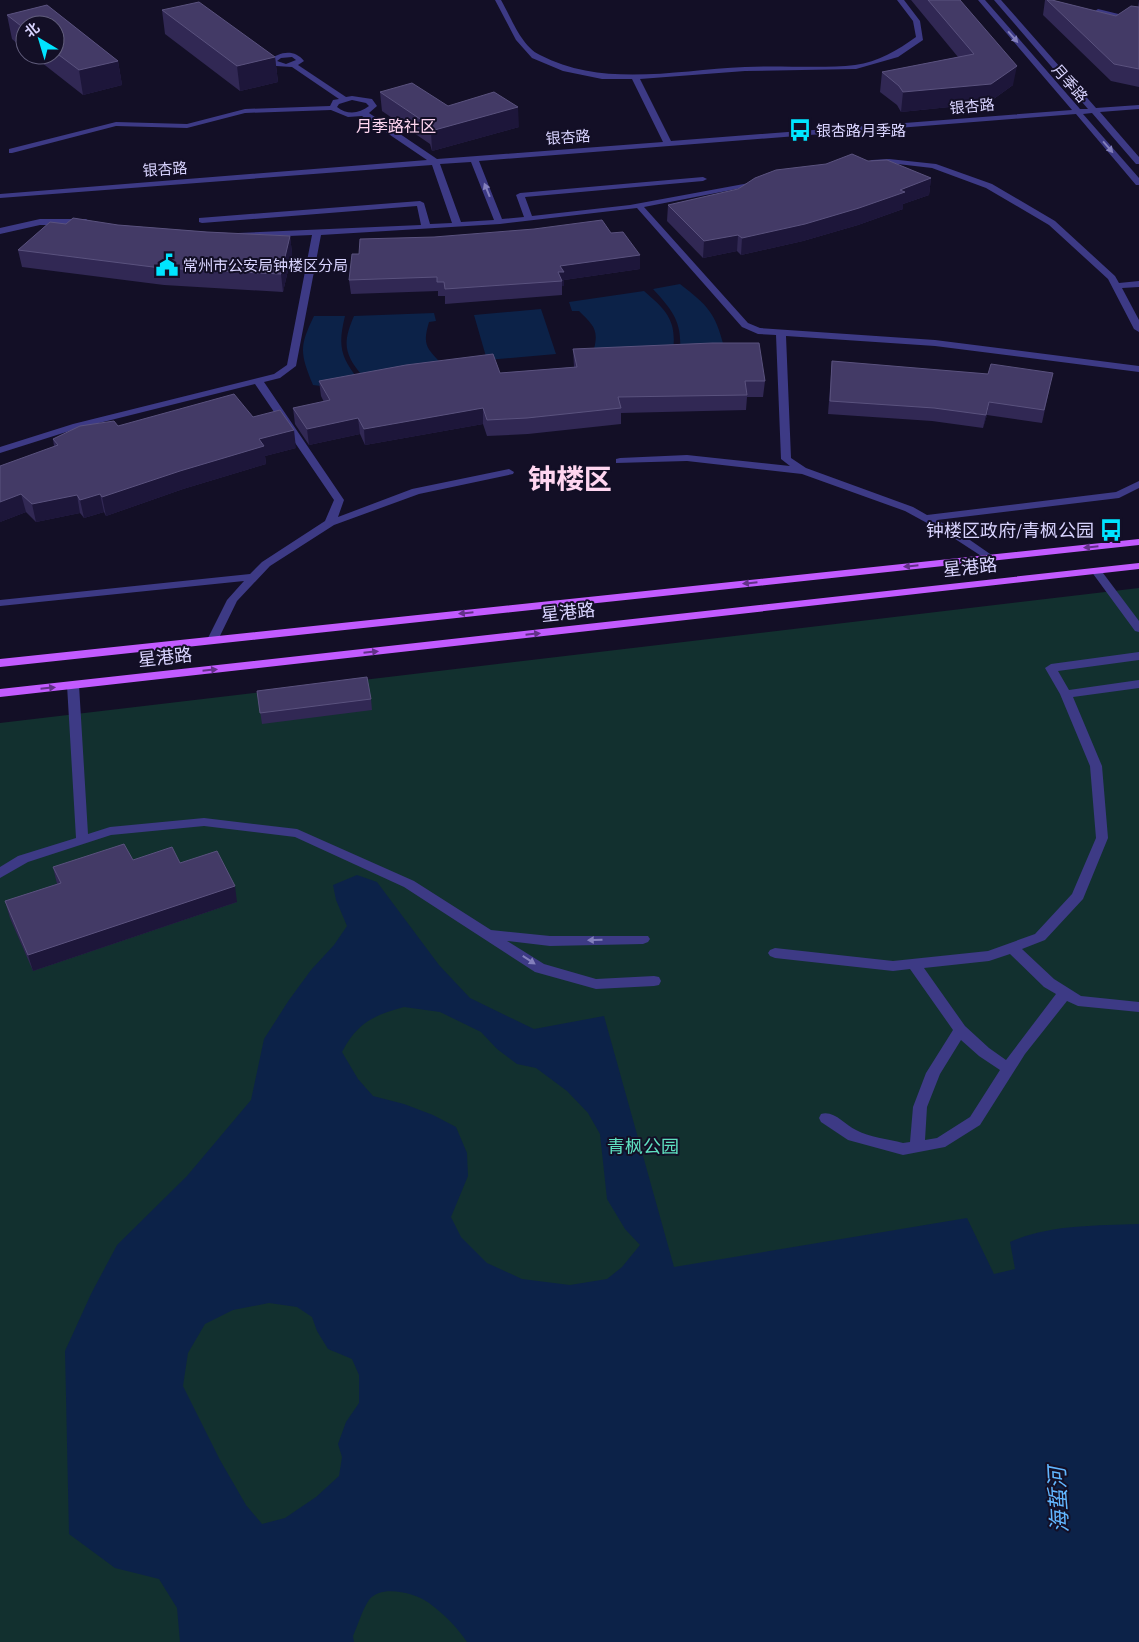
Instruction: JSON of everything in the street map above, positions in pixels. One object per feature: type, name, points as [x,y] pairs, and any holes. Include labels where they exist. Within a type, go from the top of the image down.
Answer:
[{"type":"main road","name":"星港路","points":[[0,663],[1139,542]]},
{"type":"main road","name":"星港路","points":[[0,693],[1139,566]]},
{"type":"street","points":[[498,0],[520,40],[535,56],[566,69],[602,77],[635,77],[745,69],[856,68],[895,54],[920,38],[916,21],[900,0]]},
{"type":"street","name":"月季路","points":[[981,0],[1139,183]]},
{"type":"street","name":"月季路","points":[[997,0],[1139,162]]},
{"type":"street","points":[[1098,11],[1139,21]]},
{"type":"street","points":[[293,65],[344,99]]},
{"type":"street","points":[[635,77],[668,143]]},
{"type":"street","points":[[12,151],[116,124],[187,126],[245,111],[333,108],[343,114],[363,113],[373,106],[369,101],[359,98],[344,99],[336,102],[333,108]]},
{"type":"street","name":"银杏路","points":[[0,196],[1139,107]]},
{"type":"street","points":[[363,113],[435,162],[457,224]]},
{"type":"street","points":[[474,159],[499,220]]},
{"type":"street","points":[[861,163],[889,161],[934,166],[989,186],[1052,222],[1112,278],[1139,329]]},
{"type":"street","points":[[529,218],[520,195],[703,180]]},
{"type":"street","points":[[231,235],[426,227],[612,210],[770,180]]},
{"type":"street","points":[[202,220],[420,203],[426,227]]},
{"type":"street","points":[[638,206],[745,325],[758,331],[935,343],[1139,369]]},
{"type":"street","points":[[0,231],[40,222],[96,223]]},
{"type":"street","points":[[0,450],[76,426],[277,376],[291,366],[317,232]]},
{"type":"street","points":[[1117,286],[1139,284]]},
{"type":"street","points":[[781,333],[786,459],[804,471]]},
{"type":"street","points":[[258,381],[339,500],[330,523]]},
{"type":"street","points":[[620,461],[687,458],[804,471],[909,509],[953,533],[989,558]]},
{"type":"street","points":[[213,640],[232,600],[266,564],[330,523],[416,491],[509,472]]},
{"type":"street","points":[[925,518],[1119,495],[1139,484]]},
{"type":"street","points":[[1096,571],[1139,629]]},
{"type":"street","points":[[0,603],[254,576]]},
{"type":"street","points":[[775,953],[893,966],[989,956],[1040,937],[1078,896],[1102,838],[1096,766],[1066,694],[1051,668],[1139,656]]},
{"type":"street","points":[[1066,694],[1139,684]]},
{"type":"street","points":[[73,685],[82,840]]},
{"type":"street","points":[[0,873],[23,859],[110,831],[204,822],[297,833],[408,884],[540,968],[596,984],[654,982]]},
{"type":"street","points":[[488,934],[550,941],[643,939]]},
{"type":"street","points":[[1012,948],[1049,983],[1078,1001],[1139,1007]]},
{"type":"street","points":[[914,964],[960,1030],[984,1052],[1008,1068]]},
{"type":"street","points":[[826,1118],[853,1136],[903,1149],[940,1143],[975,1121],[1020,1050],[1064,992]]},
{"type":"street","points":[[917,1146],[920,1107],[933,1073],[960,1030]]},
{"type":"green space","name":"青枫公园","points":[[1139,588],[1139,1642],[0,1642],[0,723]]},
{"type":"water","points":[[680,284],[704,304],[714,317],[724,347],[680,350],[679,331],[674,316],[666,303],[653,289]]},
{"type":"water","points":[[644,291],[668,316],[673,331],[673,351],[594,349],[596,337],[594,328],[579,311],[572,311],[569,302]]},
{"type":"water","points":[[541,309],[556,354],[487,360],[474,315]]},
{"type":"water","points":[[434,313],[436,321],[429,322],[426,340],[428,348],[440,362],[364,378],[357,370],[347,348],[348,334],[354,316]]},
{"type":"water","points":[[314,316],[345,316],[341,343],[342,350],[347,364],[358,379],[321,386],[313,385],[303,350],[306,335]]},
{"type":"water","name":"海蜇河","points":[[357,875],[377,882],[439,965],[470,998],[534,1029],[604,1016],[674,1267],[967,1218],[994,1274],[1015,1269],[1010,1242],[1026,1236],[1073,1227],[1139,1224],[1139,1642],[467,1642],[450,1621],[423,1599],[407,1593],[390,1591],[374,1595],[369,1600],[353,1636],[354,1642],[180,1642],[177,1608],[159,1579],[115,1568],[69,1534],[65,1351],[91,1294],[117,1245],[187,1176],[251,1100],[264,1039],[311,970],[334,945],[347,926],[336,900],[333,885]],"holes":[[[404,1007],[440,1012],[481,1032],[497,1049],[517,1064],[536,1068],[567,1091],[588,1113],[600,1134],[607,1199],[625,1229],[640,1245],[622,1267],[607,1279],[570,1285],[522,1279],[487,1263],[461,1237],[451,1217],[468,1176],[467,1153],[456,1127],[433,1115],[404,1104],[373,1096],[358,1079],[342,1052],[360,1027],[375,1017]],[[269,1303],[297,1307],[312,1317],[317,1331],[328,1349],[352,1359],[359,1375],[359,1403],[346,1422],[338,1444],[342,1457],[339,1476],[316,1497],[285,1518],[262,1524],[246,1505],[220,1460],[183,1386],[188,1353],[205,1324],[233,1310]]]},
{"type":"building","points":[[928,0],[960,0],[1017,66],[991,84],[903,92],[899,86],[882,72],[974,54]]},
{"type":"building","points":[[1047,0],[1116,16],[1131,6],[1139,7],[1139,69],[1114,64]]},
{"type":"building","points":[[199,2],[275,57],[237,66],[162,10]]},
{"type":"building","points":[[47,5],[60,15],[15,15],[15,21],[7,15]]},
{"type":"building","points":[[65,19],[118,61],[79,70],[65,60]]},
{"type":"building","points":[[412,83],[448,106],[494,92],[518,107],[431,131],[429,125],[380,92]]},
{"type":"building","points":[[852,154],[868,161],[887,160],[931,178],[900,190],[905,192],[859,208],[805,224],[742,238],[738,235],[704,241],[668,205],[738,189],[755,178],[776,170],[826,164]]},
{"type":"building","points":[[73,218],[118,225],[290,236],[281,274],[161,268],[18,250],[50,222],[66,224]]},
{"type":"building","points":[[602,220],[611,233],[623,232],[640,255],[560,266],[564,272],[558,272],[562,281],[445,289],[444,282],[437,282],[437,277],[349,280],[352,254],[359,254],[360,239],[434,237],[534,229]]},
{"type":"building","points":[[712,343],[759,343],[765,381],[745,381],[747,395],[618,397],[621,408],[527,418],[487,420],[483,408],[364,429],[358,418],[307,429],[293,408],[330,400],[319,381],[406,365],[493,354],[500,373],[577,367],[573,349]]},
{"type":"building","points":[[832,361],[988,374],[991,364],[1053,373],[1044,410],[989,402],[986,415],[934,408],[830,401]]},
{"type":"building","points":[[234,394],[253,417],[280,410],[294,430],[259,439],[264,446],[102,497],[100,494],[80,500],[77,495],[32,504],[21,494],[0,502],[0,466],[58,445],[53,439],[80,426],[114,421],[118,426]]},
{"type":"building","points":[[367,677],[371,699],[260,713],[257,691]]},
{"type":"building","points":[[124,844],[133,860],[172,847],[180,863],[217,851],[235,886],[28,955],[5,901],[61,883],[53,867]]},
{"type":"place","name":"银杏路月季路","points":[[800,130]]},
{"type":"place","name":"常州市公安局钟楼区分局","points":[[167,265]]},
{"type":"place","name":"钟楼区政府/青枫公园","points":[[1111,530]]},
{"type":"district","name":"月季路社区","points":[[396,126]]},
{"type":"district","name":"钟楼区","points":[[570,479]]}]
